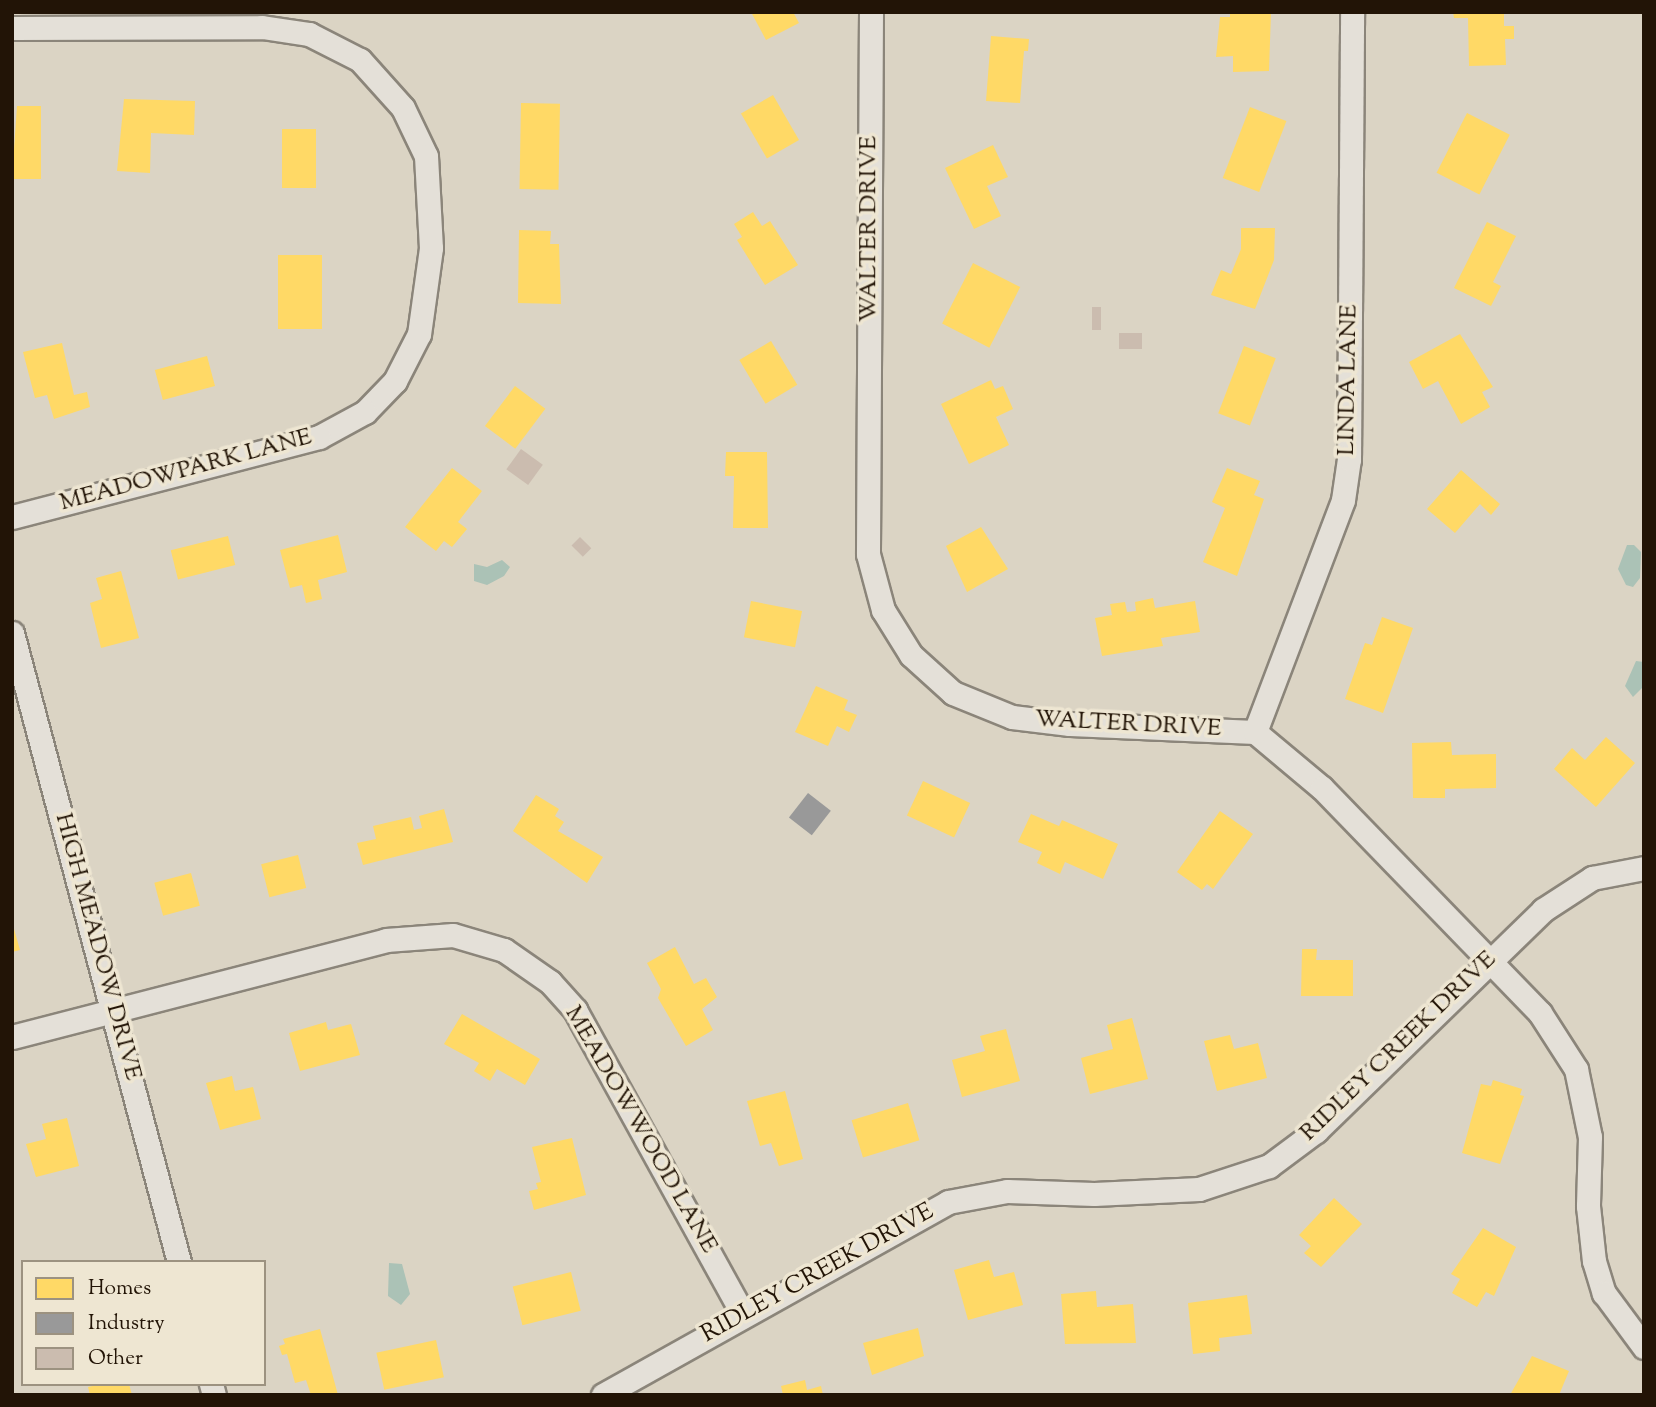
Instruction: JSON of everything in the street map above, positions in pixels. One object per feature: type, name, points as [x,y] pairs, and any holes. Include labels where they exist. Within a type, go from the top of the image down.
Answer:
[{"type":"street","name":"WALTER DRIVE","points":[[871,12],[868,557],[883,610],[911,655],[953,693],[1012,717],[1070,724],[1255,732],[1322,788],[1540,1013],[1576,1069],[1590,1136],[1594,1261],[1604,1293],[1644,1347]]},
{"type":"street","name":"LINDA LANE","points":[[1255,732],[1343,500],[1349,459],[1352,12]]},
{"type":"street","name":"MEADOWPARK LANE","points":[[12,28],[262,27],[309,34],[360,61],[403,108],[426,156],[431,248],[419,334],[395,381],[365,412],[319,437],[12,517]]},
{"type":"street","name":"HIGH MEADOW DRIVE","points":[[12,633],[178,1260]]},
{"type":"street","name":"RIDLEY CREEK DRIVE","points":[[603,1395],[743,1314],[948,1202],[1007,1191],[1094,1194],[1199,1189],[1269,1166],[1317,1131],[1488,959],[1543,910],[1592,878],[1644,868]]},
{"type":"street","name":"MEADOWWOOD LANE","points":[[12,1037],[115,1013],[386,940],[453,936],[504,950],[550,982],[575,1010],[743,1314]]},
{"type":"shaded area","points":[[1627,545],[1634,545],[1641,552],[1640,578],[1633,587],[1626,585],[1618,569]]},
{"type":"shaded area","points":[[502,560],[510,567],[504,576],[487,585],[474,581],[474,564],[487,567]]},
{"type":"shaded area","points":[[1636,661],[1644,662],[1644,686],[1633,697],[1625,686]]},
{"type":"shaded area","points":[[389,1263],[402,1264],[410,1294],[401,1305],[388,1296]]},
{"type":"building: Homes","points":[[751,12],[793,12],[799,23],[766,40]]},
{"type":"building: Homes","points":[[1230,12],[1271,12],[1269,71],[1233,72],[1233,56],[1216,57],[1220,17],[1230,17]]},
{"type":"building: Homes","points":[[1453,12],[1504,12],[1504,26],[1514,26],[1514,39],[1505,39],[1506,65],[1469,66],[1468,18],[1454,18]]},
{"type":"building: Homes","points":[[991,36],[1029,39],[1028,51],[1024,51],[1020,103],[986,101]]},
{"type":"building: Homes","points":[[773,95],[799,140],[767,159],[741,114]]},
{"type":"building: Homes","points":[[124,99],[195,101],[194,135],[151,133],[150,173],[117,171]]},
{"type":"building: Homes","points":[[521,103],[560,104],[558,190],[519,189]]},
{"type":"building: Homes","points":[[17,106],[41,106],[41,179],[12,179]]},
{"type":"building: Homes","points":[[1250,107],[1286,121],[1259,192],[1223,178]]},
{"type":"building: Homes","points":[[1467,113],[1510,135],[1479,194],[1437,173]]},
{"type":"building: Homes","points":[[282,129],[316,129],[316,188],[282,188]]},
{"type":"building: Homes","points":[[993,145],[1008,177],[987,186],[1001,216],[974,229],[945,168]]},
{"type":"building: Homes","points":[[753,212],[762,226],[770,221],[798,265],[765,285],[737,240],[742,237],[734,224]]},
{"type":"building: Homes","points":[[1487,222],[1516,236],[1493,282],[1501,286],[1491,306],[1454,288]]},
{"type":"building: Homes","points":[[1241,228],[1275,228],[1274,260],[1255,309],[1211,295],[1221,270],[1231,274],[1241,249]]},
{"type":"building: Homes","points":[[519,230],[551,231],[550,244],[559,244],[561,304],[518,303]]},
{"type":"building: Homes","points":[[278,255],[322,255],[322,329],[278,329]]},
{"type":"building: Homes","points":[[973,263],[1020,287],[989,348],[942,324]]},
{"type":"building: Homes","points":[[1460,334],[1493,387],[1482,392],[1490,407],[1461,424],[1438,381],[1423,389],[1409,362]]},
{"type":"building: Homes","points":[[771,341],[797,385],[766,404],[739,360]]},
{"type":"building: Homes","points":[[62,343],[74,395],[87,392],[90,407],[54,419],[47,395],[35,398],[23,352]]},
{"type":"building: Homes","points":[[1244,346],[1276,358],[1250,425],[1218,413]]},
{"type":"building: Homes","points":[[207,356],[215,386],[163,400],[155,370]]},
{"type":"building: Homes","points":[[991,380],[995,389],[1003,386],[1013,409],[996,417],[1009,445],[969,464],[941,404]]},
{"type":"building: Homes","points":[[515,386],[545,409],[515,449],[485,426]]},
{"type":"building: Homes","points":[[726,452],[767,452],[768,528],[733,528],[734,476],[725,476]]},
{"type":"building: Homes","points":[[452,468],[482,491],[458,522],[467,529],[452,547],[444,541],[436,551],[405,527]]},
{"type":"building: Homes","points":[[1227,468],[1260,481],[1254,495],[1264,499],[1237,576],[1203,562],[1225,508],[1212,502]]},
{"type":"building: Homes","points":[[1461,470],[1500,504],[1491,515],[1480,504],[1455,533],[1427,509]]},
{"type":"building: Homes","points":[[981,527],[1008,569],[967,592],[946,546]]},
{"type":"building: Homes","points":[[338,535],[347,572],[318,580],[322,599],[306,603],[302,585],[290,588],[280,550]]},
{"type":"building: Homes","points":[[228,536],[235,565],[178,579],[171,550]]},
{"type":"building: Homes","points":[[121,571],[139,638],[101,648],[90,603],[102,599],[96,578]]},
{"type":"building: Homes","points":[[1153,598],[1155,608],[1195,601],[1200,632],[1161,638],[1163,646],[1102,656],[1095,618],[1112,615],[1110,604],[1125,602],[1127,612],[1136,611],[1135,602]]},
{"type":"building: Homes","points":[[751,601],[802,611],[795,647],[744,637]]},
{"type":"building: Homes","points":[[1382,617],[1413,628],[1383,713],[1345,699],[1365,643],[1372,645]]},
{"type":"building: Homes","points":[[816,686],[848,700],[844,710],[857,715],[849,732],[837,726],[828,746],[795,732]]},
{"type":"building: Homes","points":[[1606,737],[1635,763],[1596,807],[1554,769],[1572,748],[1585,760]]},
{"type":"building: Homes","points":[[1451,742],[1452,755],[1496,754],[1496,788],[1445,789],[1445,798],[1413,798],[1412,743]]},
{"type":"building: Homes","points":[[923,781],[970,803],[954,837],[907,815]]},
{"type":"building: Homes","points":[[536,795],[559,809],[555,816],[564,822],[558,831],[603,857],[587,883],[513,831]]},
{"type":"building: Homes","points":[[444,809],[453,842],[363,865],[357,843],[376,839],[373,826],[411,817],[414,830],[422,828],[419,816]]},
{"type":"building: Homes","points":[[1220,811],[1253,834],[1213,889],[1207,884],[1202,890],[1177,872]]},
{"type":"building: Homes","points":[[1031,814],[1059,826],[1062,820],[1118,844],[1103,879],[1065,862],[1060,874],[1037,863],[1042,852],[1018,842]]},
{"type":"building: Homes","points":[[298,855],[306,888],[269,897],[261,864]]},
{"type":"building: Homes","points":[[191,873],[200,906],[163,916],[154,883]]},
{"type":"building: Homes","points":[[12,922],[20,950],[12,952]]},
{"type":"building: Homes","points":[[675,947],[694,984],[706,978],[717,997],[702,1009],[713,1030],[686,1046],[658,998],[661,989],[647,963]]},
{"type":"building: Homes","points":[[1302,949],[1317,949],[1316,960],[1353,960],[1353,996],[1301,996]]},
{"type":"building: Homes","points":[[462,1014],[540,1059],[525,1085],[497,1069],[490,1081],[474,1071],[479,1063],[444,1044]]},
{"type":"building: Homes","points":[[1132,1018],[1148,1079],[1090,1094],[1081,1058],[1113,1049],[1107,1025]]},
{"type":"building: Homes","points":[[326,1022],[328,1030],[351,1024],[360,1055],[300,1071],[289,1033]]},
{"type":"building: Homes","points":[[1006,1029],[1020,1081],[962,1097],[952,1060],[985,1051],[980,1036]]},
{"type":"building: Homes","points":[[1230,1035],[1234,1049],[1258,1043],[1267,1078],[1217,1091],[1204,1041]]},
{"type":"building: Homes","points":[[232,1076],[235,1091],[253,1087],[261,1119],[220,1130],[206,1083]]},
{"type":"building: Homes","points":[[1493,1080],[1522,1089],[1520,1095],[1524,1096],[1500,1164],[1462,1153],[1481,1084],[1491,1086]]},
{"type":"building: Homes","points":[[785,1091],[803,1159],[779,1166],[771,1143],[760,1146],[747,1101]]},
{"type":"building: Homes","points":[[908,1103],[919,1140],[863,1158],[852,1120]]},
{"type":"building: Homes","points":[[67,1118],[79,1166],[36,1177],[26,1144],[46,1139],[42,1124]]},
{"type":"building: Homes","points":[[572,1138],[586,1195],[534,1210],[529,1191],[538,1189],[536,1183],[541,1182],[532,1147]]},
{"type":"building: Homes","points":[[1334,1198],[1362,1224],[1321,1267],[1304,1253],[1311,1246],[1299,1235]]},
{"type":"building: Homes","points":[[1483,1228],[1516,1247],[1494,1296],[1486,1292],[1477,1307],[1452,1293],[1460,1279],[1451,1274]]},
{"type":"building: Homes","points":[[989,1260],[994,1277],[1014,1272],[1023,1305],[968,1320],[954,1270]]},
{"type":"building: Homes","points":[[571,1272],[581,1311],[522,1325],[513,1287]]},
{"type":"building: Homes","points":[[1096,1291],[1097,1307],[1133,1304],[1136,1343],[1065,1344],[1061,1294]]},
{"type":"building: Homes","points":[[1247,1295],[1252,1334],[1219,1338],[1220,1351],[1193,1354],[1188,1303]]},
{"type":"building: Homes","points":[[918,1328],[924,1356],[872,1375],[863,1343]]},
{"type":"building: Homes","points":[[320,1329],[338,1395],[311,1395],[306,1380],[295,1383],[287,1354],[282,1355],[279,1346],[285,1344],[283,1339]]},
{"type":"building: Homes","points":[[436,1340],[444,1377],[384,1390],[376,1353]]},
{"type":"building: Homes","points":[[1532,1356],[1569,1371],[1559,1395],[1510,1395]]},
{"type":"building: Homes","points":[[805,1380],[807,1390],[821,1386],[823,1395],[783,1395],[781,1386]]},
{"type":"building: Homes","points":[[130,1386],[132,1395],[90,1395],[88,1387]]},
{"type":"building: Industry","points":[[808,793],[831,811],[812,835],[789,817]]},
{"type":"building: Other","points":[[1092,307],[1101,307],[1101,330],[1092,330]]},
{"type":"building: Other","points":[[1119,333],[1142,333],[1142,349],[1119,349]]},
{"type":"building: Other","points":[[521,449],[543,465],[528,485],[506,469]]},
{"type":"building: Other","points":[[580,537],[591,548],[583,557],[572,545]]}]
